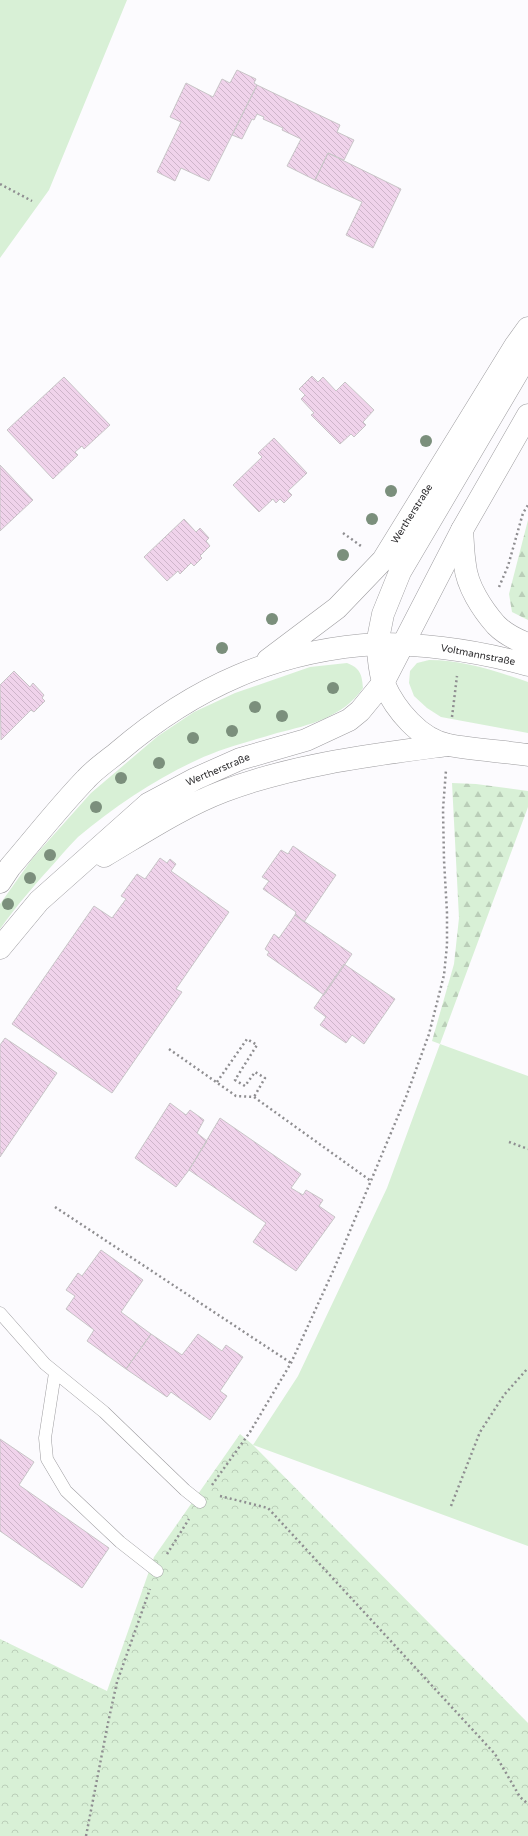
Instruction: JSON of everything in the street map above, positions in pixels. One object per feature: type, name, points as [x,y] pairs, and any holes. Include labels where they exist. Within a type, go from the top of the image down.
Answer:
[{"type":"main road","name":"Wertherstraße","points":[[259,667],[336,608],[383,560],[422,500],[515,346],[528,328]]},
{"type":"main road","name":"Wertherstraße","points":[[377,644],[383,614],[400,572],[523,363],[528,352]]},
{"type":"main road","name":"Wertherstraße","points":[[0,948],[39,901],[148,804],[195,779],[240,759],[306,740],[349,720],[360,711],[383,682],[462,530],[528,415]]},
{"type":"main road","points":[[462,530],[465,566],[471,587],[497,626],[517,640],[528,644]]},
{"type":"main road","points":[[377,644],[383,682],[397,706],[411,723],[427,736],[447,745],[528,755]]},
{"type":"main road","name":"Wertherstraße","points":[[0,882],[10,867],[86,779],[145,728],[190,700],[221,683],[259,667],[346,646],[403,644]]},
{"type":"main road","name":"Voltmannstraße","points":[[403,644],[462,649],[528,665]]},
{"type":"main road","name":"Wertherstraße","points":[[67,877],[190,807],[225,791],[280,774],[324,763],[447,745]]},
{"type":"lane","points":[[0,1312],[45,1364],[104,1412],[185,1490],[204,1497]]},
{"type":"lane","points":[[55,1373],[45,1438],[47,1460],[66,1491],[120,1542],[157,1571]]},
{"type":"path","points":[[0,184],[32,201]]},
{"type":"path","points":[[495,592],[499,588],[508,566],[523,513],[528,505]]},
{"type":"path","points":[[452,717],[458,671]]},
{"type":"path","points":[[86,1836],[108,1723],[118,1682],[157,1571],[204,1497],[250,1432],[291,1363],[334,1269],[371,1181],[406,1097],[429,1034],[444,975],[447,913],[443,809],[447,745]]},
{"type":"path","points":[[217,1082],[247,1039],[257,1045],[235,1080],[245,1086],[255,1072],[265,1078],[254,1097]]},
{"type":"path","points":[[169,1049],[236,1096],[254,1097],[371,1181]]},
{"type":"path","points":[[509,1142],[528,1149]]},
{"type":"path","points":[[55,1207],[291,1363]]},
{"type":"path","points":[[451,1506],[480,1432],[504,1395],[528,1368]]},
{"type":"path","points":[[204,1497],[268,1508],[495,1754],[520,1797],[528,1804]]},
{"type":"green space","points":[[0,0],[127,0],[49,190],[0,258]]},
{"type":"green space","points":[[528,520],[528,620],[512,612],[509,594]]},
{"type":"green space","points":[[429,660],[442,660],[467,664],[492,670],[528,682],[528,733],[441,717],[427,708],[414,696],[409,683],[410,671],[417,663]]},
{"type":"green space","points":[[347,663],[358,669],[360,672],[363,688],[346,706],[336,713],[302,727],[277,733],[216,752],[181,768],[135,794],[78,837],[13,911],[0,929],[0,904],[32,859],[91,793],[158,736],[194,712],[235,693],[310,667]]},
{"type":"green space","points":[[452,783],[476,784],[528,791],[528,807],[440,1044],[432,1041],[454,964],[459,918]]},
{"type":"green space","points":[[440,1044],[528,1076],[528,1546],[253,1445],[298,1376],[387,1188]]},
{"type":"green space","points":[[240,1434],[253,1445],[528,1723],[528,1836],[0,1836],[0,1639],[107,1691],[154,1557]]},
{"type":"building","points":[[237,70],[256,79],[254,83],[257,85],[209,181],[181,168],[175,181],[157,172],[181,122],[170,117],[186,83],[213,97],[222,79],[230,83]]},
{"type":"building","points":[[257,85],[340,125],[337,132],[354,140],[344,160],[328,153],[315,180],[287,166],[301,139],[282,130],[283,128],[263,119],[264,117],[257,114],[254,120],[252,119],[242,139],[232,135]]},
{"type":"building","points":[[328,153],[401,189],[373,248],[346,235],[362,202],[315,180]]},
{"type":"building","points":[[312,376],[318,382],[323,377],[336,391],[345,382],[374,410],[363,422],[366,425],[354,437],[351,434],[340,444],[311,415],[314,413],[301,399],[305,395],[299,389]]},
{"type":"building","points":[[64,377],[110,425],[84,449],[82,446],[75,452],[78,455],[53,479],[7,430]]},
{"type":"building","points":[[274,438],[307,473],[288,491],[292,495],[284,503],[280,499],[276,503],[273,499],[259,512],[233,485],[262,457],[258,453]]},
{"type":"building","points":[[0,465],[33,500],[0,531]]},
{"type":"building","points":[[184,519],[196,532],[200,528],[209,538],[206,541],[210,546],[200,556],[202,558],[194,566],[191,563],[180,574],[178,571],[167,581],[144,557]]},
{"type":"building","points":[[14,671],[30,687],[33,683],[44,695],[42,698],[45,701],[34,712],[31,710],[1,740],[0,685]]},
{"type":"building","points":[[293,846],[336,875],[304,922],[295,915],[296,912],[263,889],[269,881],[262,877],[281,850],[288,854]]},
{"type":"building","points":[[160,858],[167,863],[170,859],[176,864],[171,871],[229,912],[176,989],[182,992],[112,1093],[12,1024],[94,906],[112,918],[126,899],[121,896],[137,874],[145,879]]},
{"type":"building","points":[[295,915],[352,954],[324,995],[267,955],[269,952],[265,949],[274,934],[279,938]]},
{"type":"building","points":[[344,964],[395,999],[364,1044],[352,1035],[346,1043],[320,1025],[326,1017],[314,1008]]},
{"type":"building","points":[[5,1038],[57,1073],[0,1157],[0,1045]]},
{"type":"building","points":[[170,1103],[186,1115],[190,1110],[204,1120],[197,1133],[207,1141],[189,1170],[176,1187],[135,1158]]},
{"type":"building","points":[[220,1118],[301,1174],[291,1188],[303,1195],[306,1190],[323,1200],[319,1206],[335,1217],[296,1271],[253,1242],[266,1223],[189,1170]]},
{"type":"building","points":[[101,1250],[143,1280],[121,1312],[151,1334],[126,1369],[87,1341],[94,1330],[66,1309],[75,1296],[66,1290],[78,1273],[82,1276]]},
{"type":"building","points":[[151,1334],[182,1355],[198,1334],[222,1351],[226,1345],[243,1357],[220,1391],[227,1396],[210,1420],[171,1392],[167,1397],[126,1369]]},
{"type":"building","points":[[0,1439],[34,1462],[19,1485],[109,1548],[82,1588],[0,1531]]}]
